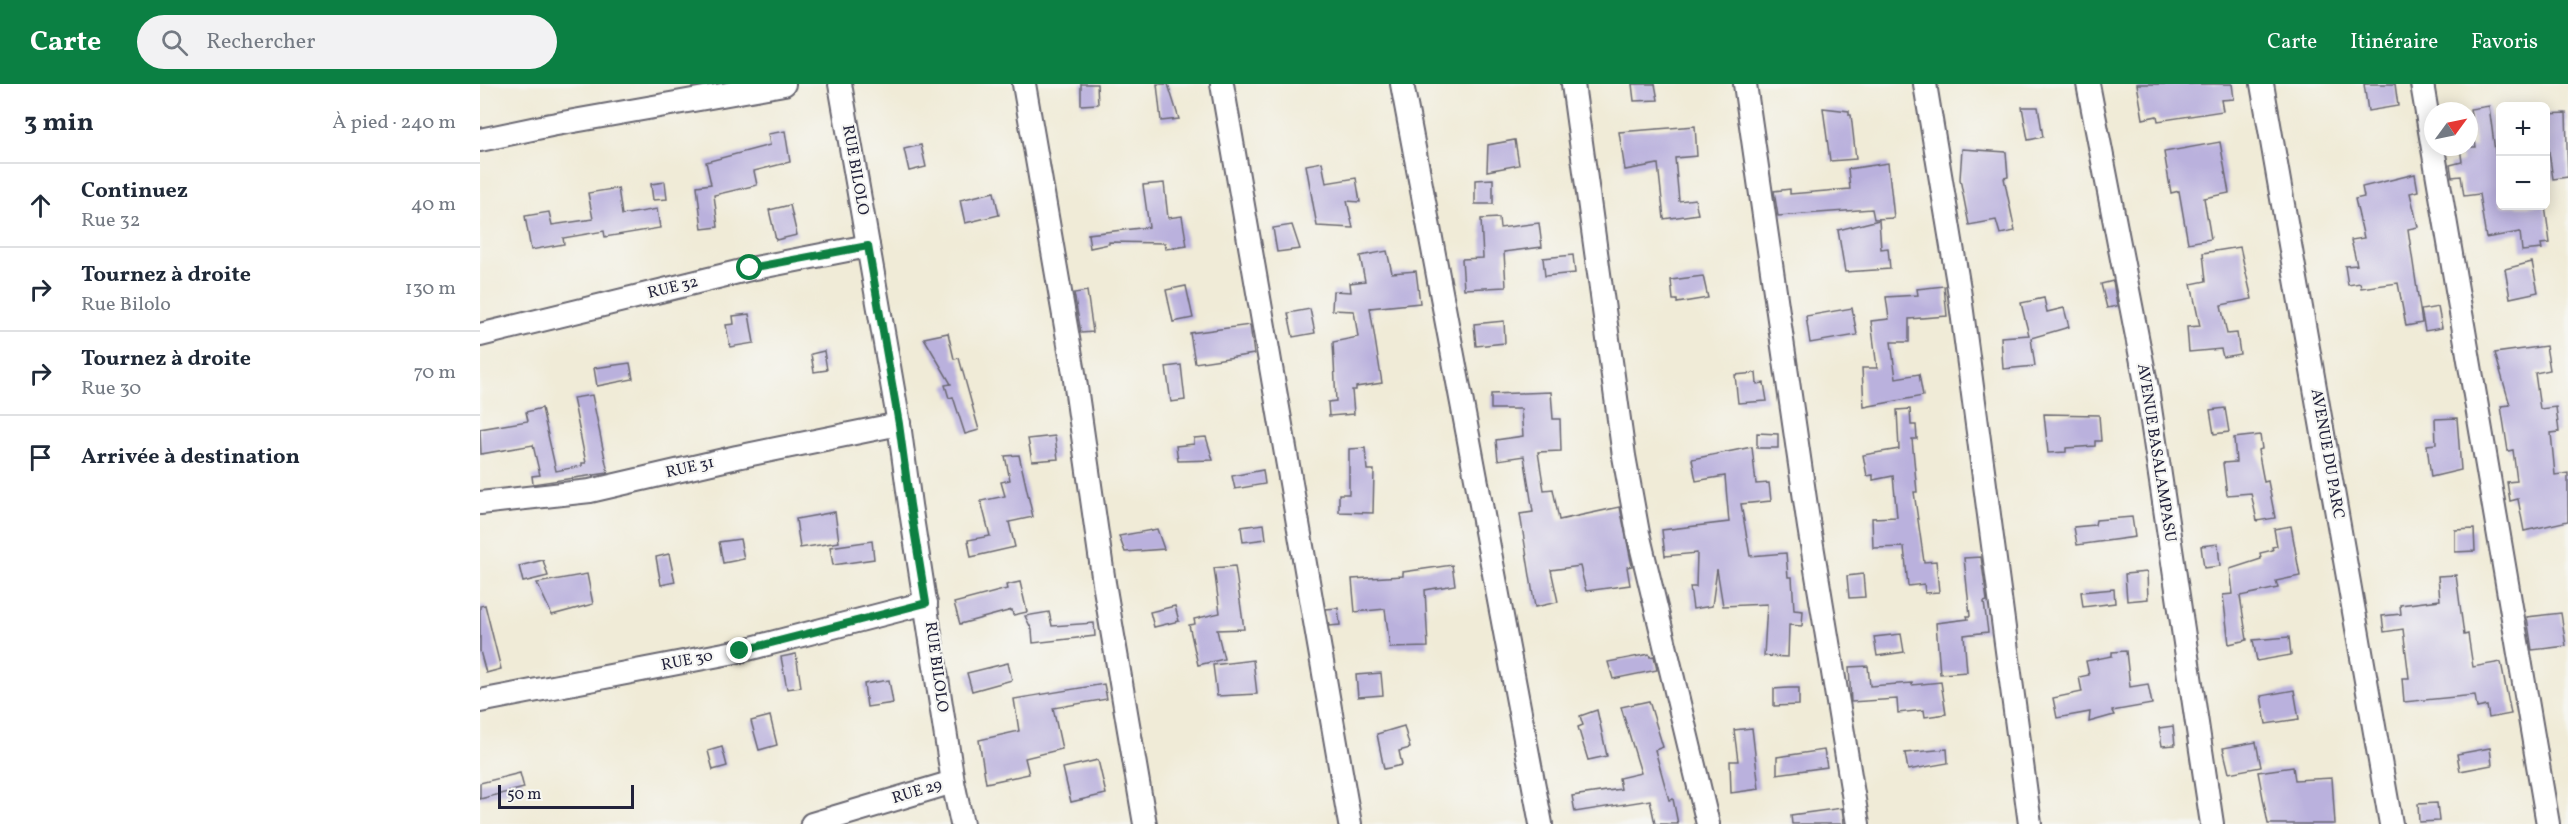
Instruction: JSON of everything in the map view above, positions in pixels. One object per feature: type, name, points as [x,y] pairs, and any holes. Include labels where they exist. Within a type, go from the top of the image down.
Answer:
[{"type":"street","points":[[480,140],[550,125],[784,84]]},
{"type":"street","name":"RUE BILOLO","points":[[840,84],[899,424],[953,782],[962,824]]},
{"type":"street","points":[[1024,84],[1074,373],[1104,583],[1145,824]]},
{"type":"street","points":[[1222,84],[1350,824]]},
{"type":"street","points":[[1402,84],[1541,824]]},
{"type":"street","points":[[1573,84],[1624,456],[1636,522],[1708,824]]},
{"type":"street","points":[[1745,84],[1809,527],[1858,824]]},
{"type":"street","points":[[1925,84],[1960,300],[2030,824]]},
{"type":"street","name":"AVENUE BASALAMPASU","points":[[2088,84],[2147,388],[2212,824]]},
{"type":"street","name":"AVENUE DU PARC","points":[[2262,84],[2391,824]]},
{"type":"street","points":[[2422,84],[2548,824]]},
{"type":"street","name":"RUE 32","points":[[480,335],[750,268],[868,246]]},
{"type":"street","name":"RUE 31","points":[[480,503],[590,492],[737,457],[899,424]]},
{"type":"street","name":"RUE 30","points":[[480,701],[740,651],[926,603]]},
{"type":"street","name":"RUE 29","points":[[812,824],[953,782]]},
{"type":"building","points":[[1081,84],[1097,84],[1098,104],[1081,105]]},
{"type":"building","points":[[1157,84],[1168,84],[1179,119],[1161,121]]},
{"type":"building","points":[[1632,84],[1655,84],[1658,100],[1634,101]]},
{"type":"building","points":[[2137,84],[2232,84],[2234,99],[2221,100],[2223,111],[2158,121],[2157,116],[2143,119]]},
{"type":"building","points":[[2364,84],[2395,84],[2398,106],[2368,111]]},
{"type":"building","points":[[2489,106],[2496,159],[2496,210],[2546,210],[2550,243],[2541,244],[2542,249],[2522,251],[2520,232],[2486,238],[2479,194],[2464,196],[2461,176],[2452,177],[2450,165],[2462,162],[2461,156],[2478,156],[2478,108]]},
{"type":"building","points":[[2022,107],[2038,107],[2043,137],[2028,140]]},
{"type":"building","points":[[1823,108],[1849,111],[1856,159],[1830,161]]},
{"type":"building","points":[[2566,113],[2568,177],[2553,179],[2550,159],[2550,114]]},
{"type":"building","points":[[1695,126],[1697,156],[1675,158],[1679,201],[1695,199],[1698,214],[1664,219],[1658,164],[1625,170],[1619,132]]},
{"type":"building","points":[[785,131],[790,162],[754,171],[757,185],[714,195],[718,227],[702,229],[697,186],[711,184],[706,162],[770,145],[768,134]]},
{"type":"building","points":[[1515,140],[1519,165],[1487,171],[1488,145]]},
{"type":"building","points":[[2220,142],[2229,193],[2204,198],[2211,239],[2188,243],[2179,191],[2171,193],[2164,152]]},
{"type":"building","points":[[921,145],[926,167],[909,171],[904,149]]},
{"type":"building","points":[[1962,149],[2006,152],[2008,177],[2004,178],[2015,231],[2000,234],[1996,220],[1969,225],[1960,179]]},
{"type":"building","points":[[1322,162],[1326,183],[1356,178],[1360,202],[1347,201],[1353,228],[1317,226],[1306,165]]},
{"type":"building","points":[[1888,163],[1894,218],[1874,219],[1872,209],[1778,216],[1774,191],[1790,189],[1790,194],[1850,189],[1848,169]]},
{"type":"building","points":[[2415,174],[2418,191],[2410,193],[2418,227],[2408,229],[2422,323],[2406,326],[2398,283],[2361,288],[2360,283],[2348,285],[2345,266],[2357,265],[2351,240],[2364,238],[2355,199],[2364,197],[2362,187]]},
{"type":"building","points":[[1493,179],[1493,204],[1475,204],[1475,180]]},
{"type":"building","points":[[665,182],[667,199],[653,200],[651,184]]},
{"type":"building","points":[[1164,183],[1168,218],[1182,216],[1187,246],[1166,249],[1165,243],[1109,242],[1109,244],[1090,248],[1088,234],[1149,227],[1143,185]]},
{"type":"building","points":[[618,188],[622,215],[657,209],[660,228],[605,237],[604,231],[563,238],[564,244],[531,250],[525,216],[549,212],[552,225],[593,219],[588,193]]},
{"type":"building","points":[[994,192],[999,215],[965,223],[960,200]]},
{"type":"building","points":[[790,205],[797,235],[776,240],[769,210]]},
{"type":"building","points":[[1499,218],[1500,228],[1539,223],[1542,247],[1504,252],[1506,287],[1464,289],[1462,259],[1483,258],[1481,219]]},
{"type":"building","points":[[1879,220],[1881,249],[1888,248],[1890,269],[1845,272],[1838,230]]},
{"type":"building","points":[[1292,225],[1300,249],[1277,252],[1273,228]]},
{"type":"building","points":[[2240,247],[2252,299],[2221,305],[2227,334],[2237,333],[2240,354],[2223,357],[2221,349],[2189,352],[2187,327],[2200,326],[2191,284],[2206,281],[2203,253]]},
{"type":"building","points":[[1387,251],[1392,273],[1416,271],[1420,303],[1370,308],[1382,383],[1356,387],[1356,390],[1352,390],[1354,414],[1329,416],[1328,402],[1336,401],[1333,342],[1358,337],[1354,311],[1332,310],[1333,291],[1351,292],[1350,283],[1365,281],[1360,256]]},
{"type":"building","points":[[1573,255],[1575,273],[1545,276],[1543,258]]},
{"type":"building","points":[[2532,262],[2538,292],[2510,298],[2505,269]]},
{"type":"building","points":[[1703,276],[1708,298],[1677,303],[1677,300],[1673,300],[1671,280]]},
{"type":"building","points":[[2113,281],[2117,306],[2107,308],[2101,284]]},
{"type":"building","points":[[1186,286],[1193,318],[1173,322],[1166,290]]},
{"type":"building","points":[[1944,286],[1947,316],[1909,319],[1909,342],[1891,342],[1896,378],[1919,374],[1923,396],[1864,407],[1862,368],[1877,368],[1871,321],[1889,319],[1886,297],[1918,295],[1917,289]]},
{"type":"building","points":[[1087,291],[1093,332],[1081,333],[1074,293]]},
{"type":"building","points":[[2044,298],[2047,312],[2064,308],[2069,327],[2031,338],[2035,366],[2003,369],[2001,337],[2029,335],[2021,303]]},
{"type":"building","points":[[2438,307],[2442,328],[2425,331],[2421,310]]},
{"type":"building","points":[[1852,308],[1857,335],[1810,343],[1806,316]]},
{"type":"building","points":[[1310,309],[1315,333],[1293,337],[1288,313]]},
{"type":"building","points":[[749,314],[754,343],[730,347],[726,325],[734,324],[733,316]]},
{"type":"building","points":[[1504,321],[1505,343],[1476,346],[1474,324]]},
{"type":"building","points":[[1250,325],[1254,354],[1195,363],[1190,333]]},
{"type":"building","points":[[948,333],[954,359],[959,358],[979,430],[965,434],[953,397],[949,398],[945,385],[951,384],[924,338]]},
{"type":"building","points":[[2546,346],[2550,370],[2535,373],[2540,409],[2556,407],[2559,432],[2551,433],[2555,475],[2568,473],[2568,521],[2524,531],[2518,499],[2510,501],[2507,482],[2517,481],[2513,450],[2508,451],[2501,406],[2510,405],[2495,353]]},
{"type":"building","points":[[824,351],[827,370],[814,372],[811,354]]},
{"type":"building","points":[[630,363],[633,379],[597,386],[594,368]]},
{"type":"building","points":[[1181,365],[1185,400],[1171,402],[1166,367]]},
{"type":"building","points":[[1756,373],[1757,384],[1764,383],[1767,401],[1738,403],[1735,375]]},
{"type":"building","points":[[1551,392],[1553,419],[1560,419],[1561,451],[1538,452],[1544,490],[1553,489],[1559,520],[1620,507],[1632,566],[1627,567],[1630,585],[1586,591],[1580,566],[1551,570],[1558,602],[1535,607],[1520,514],[1533,512],[1524,456],[1498,460],[1496,440],[1523,436],[1521,409],[1491,409],[1491,394]]},
{"type":"building","points":[[592,395],[608,473],[533,484],[532,476],[540,475],[533,445],[481,454],[480,429],[528,421],[526,412],[542,408],[556,471],[582,466],[582,463],[586,463],[573,398]]},
{"type":"building","points":[[2225,408],[2229,432],[2214,434],[2210,410]]},
{"type":"building","points":[[1910,409],[1911,425],[1916,425],[1917,439],[1912,439],[1917,492],[1914,492],[1924,562],[1936,561],[1939,592],[1925,593],[1924,584],[1908,586],[1904,547],[1873,548],[1872,518],[1897,517],[1893,476],[1873,480],[1873,475],[1867,476],[1863,455],[1899,449],[1897,410]]},
{"type":"building","points":[[2044,414],[2099,415],[2101,441],[2095,441],[2095,446],[2066,448],[2066,452],[2048,453]]},
{"type":"building","points":[[2457,418],[2461,470],[2431,477],[2427,445],[2436,444],[2435,419]]},
{"type":"building","points":[[1757,433],[1778,434],[1778,448],[1757,448]]},
{"type":"building","points":[[2260,435],[2262,449],[2258,450],[2264,482],[2268,481],[2275,518],[2257,521],[2251,493],[2227,495],[2223,463],[2236,462],[2234,438]]},
{"type":"building","points":[[1055,436],[1058,459],[1032,461],[1028,439]]},
{"type":"building","points":[[1206,437],[1213,460],[1178,461],[1176,446],[1194,444],[1194,438]]},
{"type":"building","points":[[1752,447],[1756,484],[1769,483],[1771,501],[1741,504],[1750,556],[1786,553],[1788,577],[1792,577],[1794,610],[1803,611],[1802,626],[1789,625],[1788,657],[1764,656],[1767,604],[1723,606],[1717,569],[1712,606],[1693,609],[1690,587],[1696,587],[1697,553],[1665,556],[1662,530],[1729,522],[1725,476],[1696,481],[1692,459]]},
{"type":"building","points":[[1365,448],[1367,470],[1374,470],[1373,513],[1339,512],[1339,494],[1349,494],[1349,449]]},
{"type":"building","points":[[1019,455],[1033,517],[1009,522],[1015,547],[971,557],[968,540],[990,536],[981,501],[1005,496],[1001,482],[1010,480],[1005,456]]},
{"type":"building","points":[[1263,470],[1265,484],[1235,489],[1232,476]]},
{"type":"building","points":[[835,512],[839,542],[800,548],[796,519]]},
{"type":"building","points":[[2132,517],[2135,537],[2077,545],[2074,527],[2095,525],[2096,520]]},
{"type":"building","points":[[1264,524],[1266,539],[1243,542],[1241,527]]},
{"type":"building","points":[[2291,526],[2300,576],[2276,581],[2278,588],[2240,596],[2247,640],[2229,644],[2223,595],[2233,594],[2230,569],[2261,559],[2260,553],[2273,550],[2272,547],[2277,546],[2274,529]]},
{"type":"building","points":[[1157,529],[1164,549],[1125,552],[1119,536]]},
{"type":"building","points":[[2474,529],[2475,551],[2455,552],[2455,530]]},
{"type":"building","points":[[740,539],[744,559],[723,563],[719,542]]},
{"type":"building","points":[[872,541],[874,559],[833,565],[830,547]]},
{"type":"building","points":[[2218,544],[2220,566],[2204,568],[2201,546]]},
{"type":"building","points":[[669,554],[675,582],[661,585],[656,557]]},
{"type":"building","points":[[1981,557],[1987,601],[1984,602],[1988,632],[1964,635],[1967,672],[1940,674],[1936,623],[1968,619],[1967,616],[1970,616],[1964,558]]},
{"type":"building","points":[[543,560],[548,576],[523,582],[519,566]]},
{"type":"building","points":[[1452,565],[1455,585],[1425,590],[1428,647],[1390,648],[1385,609],[1355,612],[1352,579],[1403,576],[1403,572]]},
{"type":"building","points":[[1235,566],[1244,629],[1217,630],[1224,659],[1198,665],[1189,625],[1195,624],[1194,619],[1220,613],[1214,568]]},
{"type":"building","points":[[2147,572],[2148,599],[2127,601],[2125,574]]},
{"type":"building","points":[[587,574],[593,604],[552,615],[537,583]]},
{"type":"building","points":[[1863,574],[1865,597],[1849,598],[1847,576]]},
{"type":"building","points":[[2456,575],[2464,635],[2468,634],[2473,667],[2501,662],[2511,714],[2489,718],[2487,706],[2477,708],[2475,695],[2404,702],[2402,678],[2409,678],[2403,629],[2384,632],[2382,616],[2401,614],[2400,605],[2440,600],[2438,576]]},
{"type":"building","points":[[1020,582],[1027,612],[1013,615],[1012,610],[960,624],[954,603],[1007,589],[1006,585]]},
{"type":"building","points":[[2114,589],[2115,603],[2083,607],[2081,592]]},
{"type":"building","points":[[485,605],[501,669],[486,673],[480,651],[480,606]]},
{"type":"building","points":[[1175,606],[1179,621],[1154,627],[1150,612]]},
{"type":"building","points":[[1338,608],[1340,625],[1329,626],[1326,609]]},
{"type":"building","points":[[1049,612],[1052,626],[1094,623],[1095,636],[1033,643],[1032,630],[1025,616]]},
{"type":"building","points":[[2561,613],[2566,646],[2532,650],[2527,617]]},
{"type":"building","points":[[1901,634],[1904,652],[1877,656],[1874,637]]},
{"type":"building","points":[[2289,637],[2291,655],[2257,661],[2253,640]]},
{"type":"building","points":[[2126,651],[2130,687],[2148,684],[2152,704],[2112,711],[2114,715],[2089,722],[2090,712],[2057,718],[2053,698],[2082,692],[2079,677],[2089,675],[2086,661],[2112,656],[2112,652]]},
{"type":"building","points":[[796,654],[801,687],[787,689],[781,657]]},
{"type":"building","points":[[1649,654],[1650,657],[1654,656],[1657,670],[1613,679],[1608,662]]},
{"type":"building","points":[[1253,660],[1257,694],[1217,696],[1213,665]]},
{"type":"building","points":[[1008,663],[1012,680],[972,691],[967,673]]},
{"type":"building","points":[[1868,666],[1870,686],[1941,682],[1946,714],[1925,717],[1924,710],[1898,713],[1897,699],[1851,702],[1849,667]]},
{"type":"building","points":[[1381,673],[1383,695],[1358,697],[1356,675]]},
{"type":"building","points":[[889,680],[893,703],[867,707],[864,684]]},
{"type":"building","points":[[1104,684],[1107,699],[1053,708],[1062,749],[1025,758],[1029,774],[986,783],[979,740],[1019,731],[1014,699]]},
{"type":"building","points":[[1799,688],[1799,705],[1774,706],[1774,689]]},
{"type":"building","points":[[2294,690],[2299,719],[2266,724],[2261,696]]},
{"type":"building","points":[[1649,701],[1663,747],[1655,750],[1669,800],[1673,799],[1678,824],[1655,824],[1650,800],[1575,812],[1572,796],[1621,789],[1619,778],[1641,773],[1621,707]]},
{"type":"building","points":[[1597,710],[1607,756],[1588,760],[1578,727],[1583,725],[1580,716]]},
{"type":"building","points":[[770,716],[777,745],[759,750],[751,721]]},
{"type":"building","points":[[1404,726],[1410,748],[1399,751],[1402,765],[1384,769],[1377,734]]},
{"type":"building","points":[[2173,726],[2175,745],[2162,746],[2159,728]]},
{"type":"building","points":[[1752,728],[1759,789],[1731,793],[1730,761],[1738,761],[1734,730]]},
{"type":"building","points":[[2256,742],[2261,767],[2229,773],[2223,748]]},
{"type":"building","points":[[722,747],[727,766],[713,770],[708,751]]},
{"type":"building","points":[[2490,748],[2492,765],[2460,771],[2457,754]]},
{"type":"building","points":[[1947,749],[1948,763],[1908,770],[1905,753]]},
{"type":"building","points":[[1824,750],[1827,767],[1777,774],[1777,757]]},
{"type":"building","points":[[1098,760],[1106,794],[1071,802],[1063,768]]},
{"type":"building","points":[[2293,767],[2295,780],[2332,778],[2335,824],[2268,824],[2258,772]]},
{"type":"building","points":[[520,773],[524,788],[480,799],[480,783]]},
{"type":"building","points":[[2437,803],[2439,821],[2419,822],[2418,804]]},
{"type":"building","points":[[1842,808],[1844,824],[1792,824],[1791,815]]},
{"type":"route","points":[[740,651],[926,603],[899,424],[868,246],[750,268]]}]
